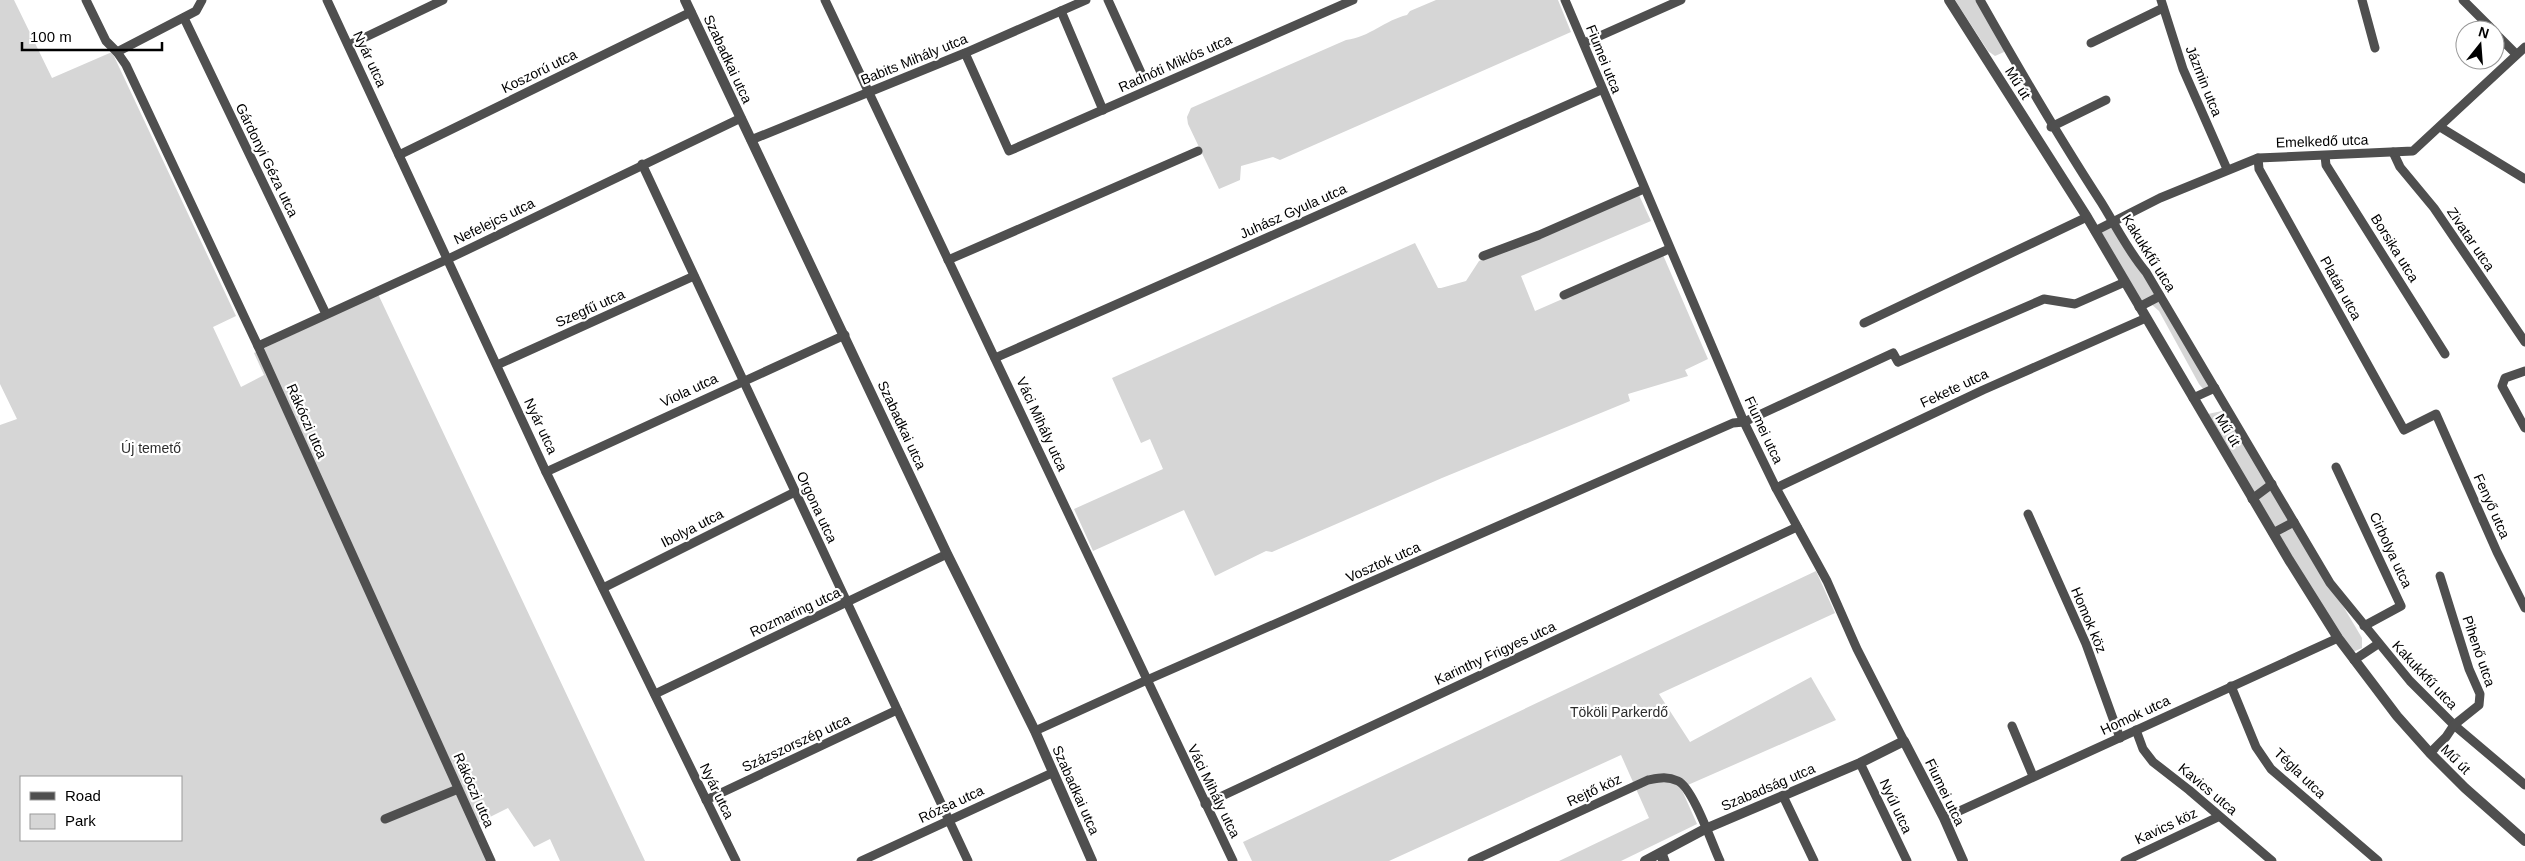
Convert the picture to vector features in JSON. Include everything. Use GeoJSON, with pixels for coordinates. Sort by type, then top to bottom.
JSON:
{"type":"FeatureCollection","features":[{"type":"Feature","properties":{"kind":"street","name":"Rákóczi utca"},"geometry":{"type":"LineString","coordinates":[[86,0],[106,41],[126,65],[258,346],[491,861]]}},
{"type":"Feature","properties":{"kind":"street"},"geometry":{"type":"LineString","coordinates":[[117,52],[196,11],[202,0]]}},
{"type":"Feature","properties":{"kind":"street","name":"Nyár utca"},"geometry":{"type":"LineString","coordinates":[[328,0],[546,472],[736,861]]}},
{"type":"Feature","properties":{"kind":"street"},"geometry":{"type":"LineString","coordinates":[[349,45],[443,0]]}},
{"type":"Feature","properties":{"kind":"street","name":"Szabadkai utca"},"geometry":{"type":"LineString","coordinates":[[686,0],[947,554],[1035,731],[1092,861]]}},
{"type":"Feature","properties":{"kind":"street","name":"Babits Mihály utca"},"geometry":{"type":"LineString","coordinates":[[751,140],[965,53],[1086,0]]}},
{"type":"Feature","properties":{"kind":"street"},"geometry":{"type":"LineString","coordinates":[[1108,0],[1144,77]]}},
{"type":"Feature","properties":{"kind":"street","name":"Radnóti Miklós utca"},"geometry":{"type":"LineString","coordinates":[[965,53],[1009,151],[1353,0]]}},
{"type":"Feature","properties":{"kind":"street","name":"Fiumei utca"},"geometry":{"type":"LineString","coordinates":[[1565,0],[1584,43],[1601,90],[1744,422],[1776,488],[1827,581],[1857,649],[1944,818],[1963,861]]}},
{"type":"Feature","properties":{"kind":"street"},"geometry":{"type":"LineString","coordinates":[[1584,43],[1681,0]]}},
{"type":"Feature","properties":{"kind":"street","name":"Mű út"},"geometry":{"type":"LineString","coordinates":[[1949,0],[2087,217],[2252,499],[2338,638],[2397,716],[2430,752],[2465,788],[2525,841]]}},
{"type":"Feature","properties":{"kind":"street","name":"Kakukkfű utca"},"geometry":{"type":"LineString","coordinates":[[1980,0],[2051,126],[2113,221],[2131,254],[2146,272],[2330,583],[2410,681],[2454,725],[2525,785]]}},
{"type":"Feature","properties":{"kind":"street"},"geometry":{"type":"LineString","coordinates":[[2362,0],[2375,48]]}},
{"type":"Feature","properties":{"kind":"street"},"geometry":{"type":"LineString","coordinates":[[2463,0],[2483,20]]}},
{"type":"Feature","properties":{"kind":"street","name":"Váci Mihály utca"},"geometry":{"type":"LineString","coordinates":[[827,1],[868,93],[1233,861]]}},
{"type":"Feature","properties":{"kind":"street"},"geometry":{"type":"LineString","coordinates":[[2090,43],[2162,4]]}},
{"type":"Feature","properties":{"kind":"street","name":"Jázmin utca"},"geometry":{"type":"LineString","coordinates":[[2162,4],[2183,69],[2227,169]]}},
{"type":"Feature","properties":{"kind":"street"},"geometry":{"type":"LineString","coordinates":[[1060,11],[1103,110]]}},
{"type":"Feature","properties":{"kind":"street","name":"Koszorú utca"},"geometry":{"type":"LineString","coordinates":[[399,155],[691,12]]}},
{"type":"Feature","properties":{"kind":"street","name":"Gárdonyi Géza utca"},"geometry":{"type":"LineString","coordinates":[[184,18],[326,314]]}},
{"type":"Feature","properties":{"kind":"street"},"geometry":{"type":"LineString","coordinates":[[2505,42],[2516,54]]}},
{"type":"Feature","properties":{"kind":"street","name":"Emelkedő utca"},"geometry":{"type":"LineString","coordinates":[[2095,231],[2227,169],[2258,158],[2413,151],[2525,47]]}},
{"type":"Feature","properties":{"kind":"street","name":"Juhász Gyula utca"},"geometry":{"type":"LineString","coordinates":[[995,358],[1601,90]]}},
{"type":"Feature","properties":{"kind":"street"},"geometry":{"type":"LineString","coordinates":[[2051,126],[2106,100]]}},
{"type":"Feature","properties":{"kind":"street","name":"Nefelejcs utca"},"geometry":{"type":"LineString","coordinates":[[258,346],[448,259],[741,118]]}},
{"type":"Feature","properties":{"kind":"street"},"geometry":{"type":"LineString","coordinates":[[2440,127],[2525,179]]}},
{"type":"Feature","properties":{"kind":"street"},"geometry":{"type":"LineString","coordinates":[[948,260],[1198,151]]}},
{"type":"Feature","properties":{"kind":"street","name":"Zivatar utca"},"geometry":{"type":"LineString","coordinates":[[2393,152],[2400,167],[2434,208],[2525,342]]}},
{"type":"Feature","properties":{"kind":"street","name":"Borsika utca"},"geometry":{"type":"LineString","coordinates":[[2325,156],[2326,165],[2445,354]]}},
{"type":"Feature","properties":{"kind":"street","name":"Platán utca"},"geometry":{"type":"LineString","coordinates":[[2258,158],[2260,169],[2404,430],[2436,414]]}},
{"type":"Feature","properties":{"kind":"street","name":"Orgona utca"},"geometry":{"type":"LineString","coordinates":[[642,164],[968,861]]}},
{"type":"Feature","properties":{"kind":"street"},"geometry":{"type":"LineString","coordinates":[[1483,256],[1539,235],[1644,189]]}},
{"type":"Feature","properties":{"kind":"street"},"geometry":{"type":"LineString","coordinates":[[1864,323],[2087,217]]}},
{"type":"Feature","properties":{"kind":"street"},"geometry":{"type":"LineString","coordinates":[[1564,295],[1669,248]]}},
{"type":"Feature","properties":{"kind":"street","name":"Szegfű utca"},"geometry":{"type":"LineString","coordinates":[[497,365],[694,276]]}},
{"type":"Feature","properties":{"kind":"street","name":"Vosztok utca"},"geometry":{"type":"LineString","coordinates":[[1035,731],[1146,680],[1733,423],[1744,422],[1893,353],[1898,362],[2044,298],[2075,304],[2125,282]]}},
{"type":"Feature","properties":{"kind":"street"},"geometry":{"type":"LineString","coordinates":[[2139,307],[2160,296]]}},
{"type":"Feature","properties":{"kind":"street","name":"Fekete utca"},"geometry":{"type":"LineString","coordinates":[[1776,488],[1983,390],[2146,318]]}},
{"type":"Feature","properties":{"kind":"street","name":"Viola utca"},"geometry":{"type":"LineString","coordinates":[[546,472],[845,335]]}},
{"type":"Feature","properties":{"kind":"street"},"geometry":{"type":"LineString","coordinates":[[2525,371],[2505,378],[2502,386],[2525,428]]}},
{"type":"Feature","properties":{"kind":"street"},"geometry":{"type":"LineString","coordinates":[[2193,398],[2215,388]]}},
{"type":"Feature","properties":{"kind":"street","name":"Fenyő utca"},"geometry":{"type":"LineString","coordinates":[[2436,414],[2497,552],[2525,608]]}},
{"type":"Feature","properties":{"kind":"street","name":"Cirbolya utca"},"geometry":{"type":"LineString","coordinates":[[2336,467],[2401,606],[2364,626]]}},
{"type":"Feature","properties":{"kind":"street"},"geometry":{"type":"LineString","coordinates":[[2252,499],[2272,484]]}},
{"type":"Feature","properties":{"kind":"street","name":"Ibolya utca"},"geometry":{"type":"LineString","coordinates":[[603,588],[795,492]]}},
{"type":"Feature","properties":{"kind":"street","name":"Homok köz"},"geometry":{"type":"LineString","coordinates":[[2028,514],[2086,644],[2120,738]]}},
{"type":"Feature","properties":{"kind":"street"},"geometry":{"type":"LineString","coordinates":[[2273,533],[2294,522]]}},
{"type":"Feature","properties":{"kind":"street","name":"Karinthy Frigyes utca"},"geometry":{"type":"LineString","coordinates":[[1205,804],[1797,527]]}},
{"type":"Feature","properties":{"kind":"street","name":"Rozmaring utca"},"geometry":{"type":"LineString","coordinates":[[655,694],[947,554]]}},
{"type":"Feature","properties":{"kind":"street","name":"Pihenő utca"},"geometry":{"type":"LineString","coordinates":[[2440,576],[2469,669],[2480,694],[2479,705],[2454,725]]}},
{"type":"Feature","properties":{"kind":"street","name":"Homok utca"},"geometry":{"type":"LineString","coordinates":[[1944,818],[2338,638]]}},
{"type":"Feature","properties":{"kind":"street","name":"Kakukkfű utca"},"geometry":{"type":"LineString","coordinates":[[2354,660],[2378,644]]}},
{"type":"Feature","properties":{"kind":"street","name":"Tégla utca"},"geometry":{"type":"LineString","coordinates":[[2230,686],[2256,747],[2271,769],[2378,861]]}},
{"type":"Feature","properties":{"kind":"street","name":"Százszorszép utca"},"geometry":{"type":"LineString","coordinates":[[706,800],[897,710]]}},
{"type":"Feature","properties":{"kind":"street","name":"Kakukkfű utca"},"geometry":{"type":"LineString","coordinates":[[2430,752],[2446,737],[2454,725]]}},
{"type":"Feature","properties":{"kind":"street"},"geometry":{"type":"LineString","coordinates":[[2012,726],[2033,776]]}},
{"type":"Feature","properties":{"kind":"street","name":"Kavics utca"},"geometry":{"type":"LineString","coordinates":[[2136,730],[2143,749],[2154,762],[2190,790],[2218,817],[2272,861]]}},
{"type":"Feature","properties":{"kind":"street","name":"Kakukkfű utca"},"geometry":{"type":"LineString","coordinates":[[2446,737],[2462,732]]}},
{"type":"Feature","properties":{"kind":"street","name":"Szabadság utca"},"geometry":{"type":"LineString","coordinates":[[1645,861],[1663,859],[1705,829],[1860,763],[1904,741]]}},
{"type":"Feature","properties":{"kind":"street","name":"Nyúl utca"},"geometry":{"type":"LineString","coordinates":[[1860,763],[1906,861]]}},
{"type":"Feature","properties":{"kind":"street","name":"Rózsa utca"},"geometry":{"type":"LineString","coordinates":[[861,861],[1052,773]]}},
{"type":"Feature","properties":{"kind":"street","name":"Rejtő köz"},"geometry":{"type":"LineString","coordinates":[[1472,861],[1648,780],[1665,776],[1680,782],[1689,791],[1705,829]]}},
{"type":"Feature","properties":{"kind":"street"},"geometry":{"type":"LineString","coordinates":[[385,819],[458,789]]}},
{"type":"Feature","properties":{"kind":"street"},"geometry":{"type":"LineString","coordinates":[[1783,796],[1814,861]]}},
{"type":"Feature","properties":{"kind":"street","name":"Kavics köz"},"geometry":{"type":"LineString","coordinates":[[2125,861],[2218,817]]}},
{"type":"Feature","properties":{"kind":"street"},"geometry":{"type":"LineString","coordinates":[[1705,829],[1720,861]]}},
{"type":"Feature","properties":{"kind":"green space","name":"Új temető"},"geometry":{"type":"Polygon","coordinates":[[[0,0],[14,0],[52,78],[112,52],[236,316],[213,327],[241,387],[264,375],[254,353],[378,294],[645,861],[560,861],[550,839],[534,847],[508,808],[478,823],[496,861],[0,861],[0,425],[17,419],[0,384],[0,0]]]}},
{"type":"Feature","properties":{"kind":"green space"},"geometry":{"type":"Polygon","coordinates":[[[1436,0],[1558,0],[1571,32],[1280,160],[1273,157],[1241,166],[1240,180],[1219,189],[1188,124],[1187,117],[1191,108],[1346,40],[1363,36],[1399,17],[1407,15],[1410,11],[1436,0]]]}},
{"type":"Feature","properties":{"kind":"green space"},"geometry":{"type":"Polygon","coordinates":[[[1955,0],[1977,0],[2004,47],[2004,52],[1995,56],[1988,51],[1955,0]]]}},
{"type":"Feature","properties":{"kind":"green space"},"geometry":{"type":"Polygon","coordinates":[[[1638,193],[1651,221],[1521,276],[1535,311],[1663,255],[1708,359],[1685,370],[1688,376],[1628,394],[1630,401],[1442,478],[1272,552],[1266,551],[1215,576],[1184,510],[1093,551],[1074,509],[1163,469],[1150,439],[1141,443],[1112,378],[1415,243],[1438,288],[1441,288],[1466,281],[1479,261],[1552,232],[1638,193]]]}},
{"type":"Feature","properties":{"kind":"green space"},"geometry":{"type":"Polygon","coordinates":[[[2113,221],[2213,385],[2204,390],[2199,384],[2159,311],[2150,303],[2138,304],[2095,231],[2113,221]]]}},
{"type":"Feature","properties":{"kind":"green space"},"geometry":{"type":"Polygon","coordinates":[[[2227,410],[2362,638],[2362,648],[2353,652],[2338,638],[2203,415],[2227,410]]]}},
{"type":"Feature","properties":{"kind":"green space","name":"Tököli Parkerdő"},"geometry":{"type":"Polygon","coordinates":[[[1816,571],[1835,613],[1659,694],[1690,742],[1811,677],[1836,720],[1681,788],[1697,824],[1621,861],[1559,861],[1649,818],[1621,755],[1389,861],[1252,861],[1243,842],[1816,571]]]}}]}
